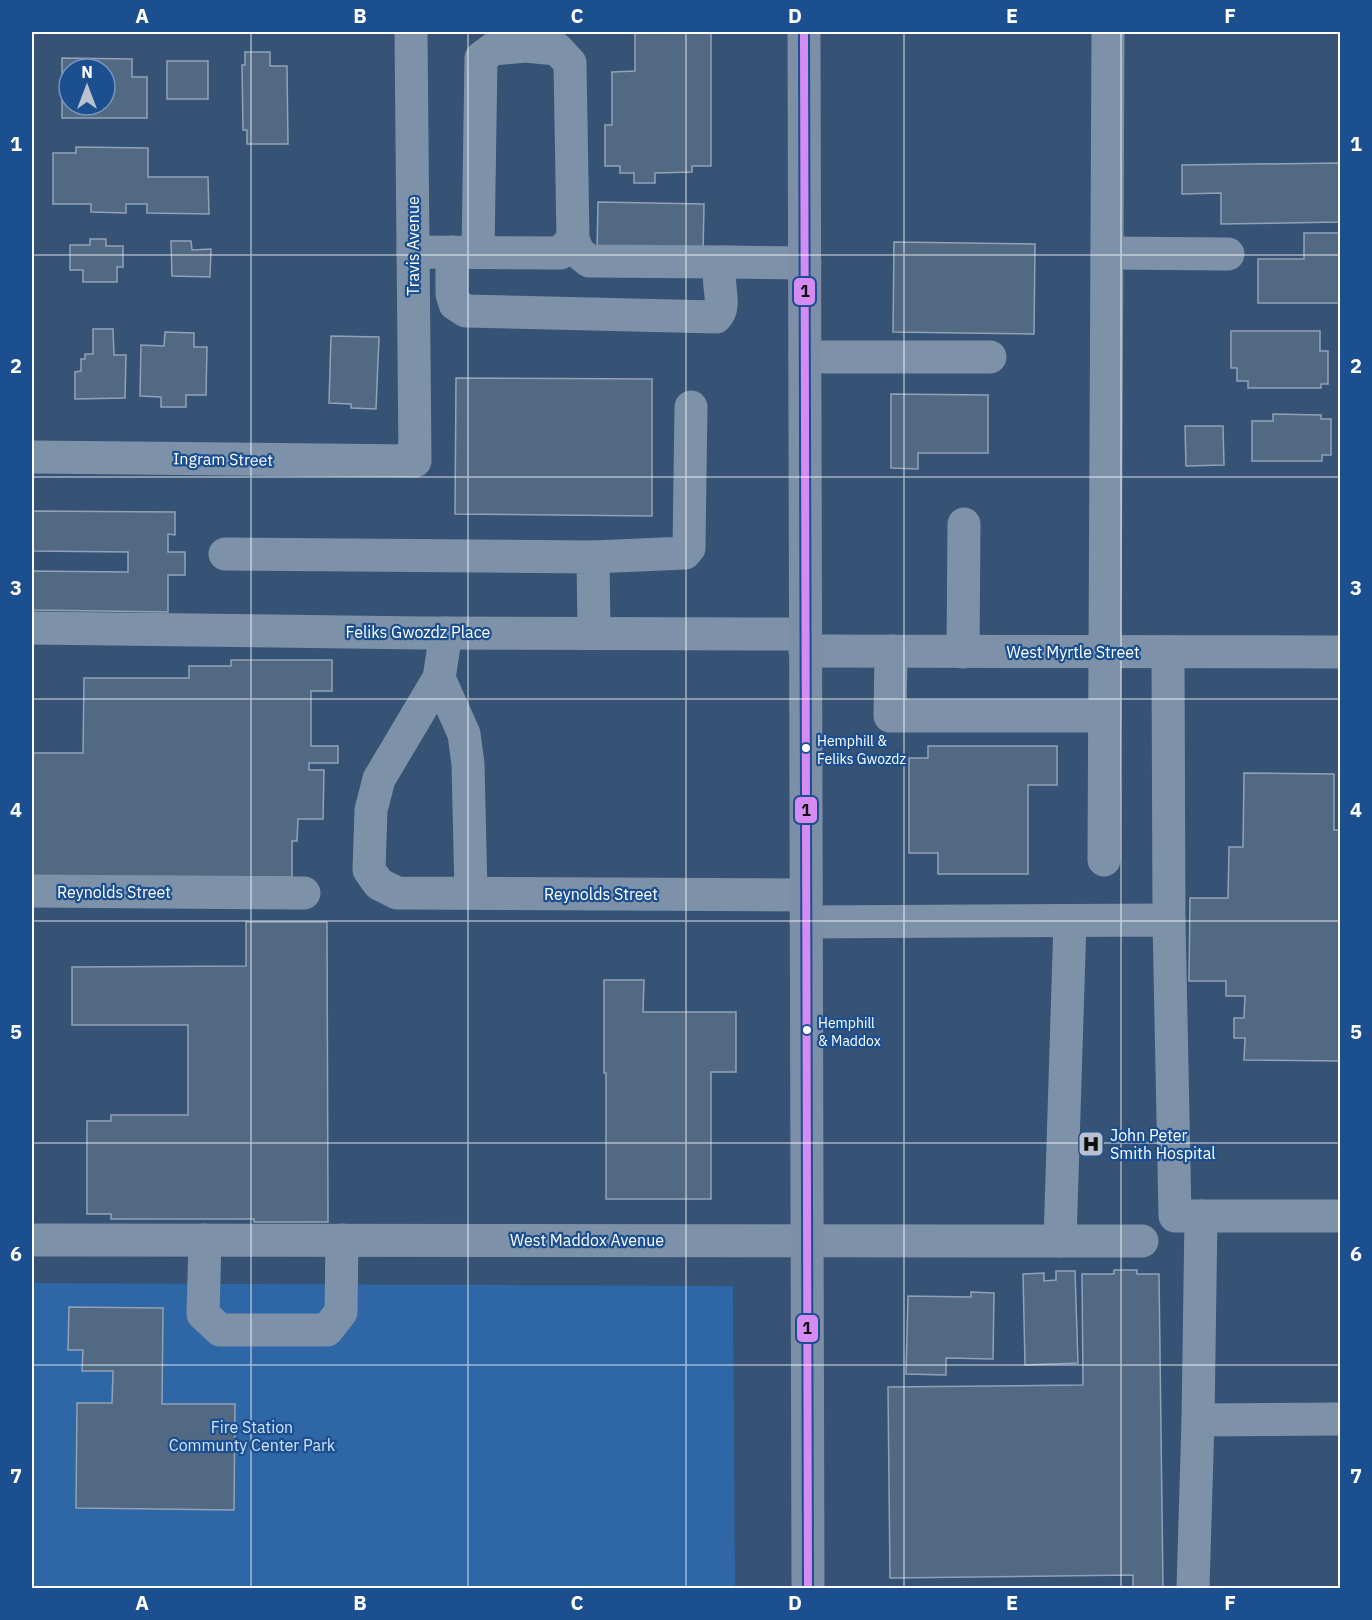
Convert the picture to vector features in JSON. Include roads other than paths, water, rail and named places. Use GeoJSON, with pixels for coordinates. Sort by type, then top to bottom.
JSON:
{"type":"FeatureCollection","features":[{"type":"Feature","properties":{"kind":"main road"},"geometry":{"type":"LineString","coordinates":[[804,32],[808,1588]]}},
{"type":"Feature","properties":{"kind":"street","name":"Travis Avenue"},"geometry":{"type":"LineString","coordinates":[[411,32],[415,461]]}},
{"type":"Feature","properties":{"kind":"street"},"geometry":{"type":"LineString","coordinates":[[1104,860],[1108,32]]}},
{"type":"Feature","properties":{"kind":"street"},"geometry":{"type":"LineString","coordinates":[[726,262],[720,270],[720,310],[717,317],[466,311],[455,304],[452,294],[465,252],[481,58],[494,49],[525,46],[557,49],[570,63],[573,239],[578,252],[589,261],[726,262],[804,263]]}},
{"type":"Feature","properties":{"kind":"street"},"geometry":{"type":"LineString","coordinates":[[413,252],[560,253],[573,239]]}},
{"type":"Feature","properties":{"kind":"street"},"geometry":{"type":"LineString","coordinates":[[1107,253],[1228,254]]}},
{"type":"Feature","properties":{"kind":"street"},"geometry":{"type":"LineString","coordinates":[[804,357],[990,357]]}},
{"type":"Feature","properties":{"kind":"street"},"geometry":{"type":"LineString","coordinates":[[225,554],[593,557],[685,553],[689,540],[691,407]]}},
{"type":"Feature","properties":{"kind":"street","name":"Ingram Street"},"geometry":{"type":"LineString","coordinates":[[32,457],[415,461]]}},
{"type":"Feature","properties":{"kind":"street"},"geometry":{"type":"LineString","coordinates":[[963,651],[964,525]]}},
{"type":"Feature","properties":{"kind":"street"},"geometry":{"type":"LineString","coordinates":[[593,557],[594,632]]}},
{"type":"Feature","properties":{"kind":"street","name":"Feliks Gwozdz Place"},"geometry":{"type":"LineString","coordinates":[[32,628],[446,633],[594,632],[806,643]]}},
{"type":"Feature","properties":{"kind":"street"},"geometry":{"type":"LineString","coordinates":[[446,633],[439,678],[464,734],[468,764],[471,893]]}},
{"type":"Feature","properties":{"kind":"street","name":"West Myrtle Street"},"geometry":{"type":"LineString","coordinates":[[806,643],[891,651],[1341,652]]}},
{"type":"Feature","properties":{"kind":"street"},"geometry":{"type":"LineString","coordinates":[[891,651],[890,716],[1104,716]]}},
{"type":"Feature","properties":{"kind":"street"},"geometry":{"type":"LineString","coordinates":[[1168,652],[1168,920],[1175,1216],[1341,1216]]}},
{"type":"Feature","properties":{"kind":"street","name":"Reynolds Street"},"geometry":{"type":"LineString","coordinates":[[439,678],[379,778],[371,810],[369,870],[379,884],[397,893],[471,893],[1070,921],[1168,920]]}},
{"type":"Feature","properties":{"kind":"street","name":"Reynolds Street"},"geometry":{"type":"LineString","coordinates":[[32,891],[304,893]]}},
{"type":"Feature","properties":{"kind":"street"},"geometry":{"type":"LineString","coordinates":[[1060,1241],[1070,921]]}},
{"type":"Feature","properties":{"kind":"street"},"geometry":{"type":"LineString","coordinates":[[1193,1588],[1201,1216]]}},
{"type":"Feature","properties":{"kind":"street","name":"West Maddox Avenue"},"geometry":{"type":"LineString","coordinates":[[32,1240],[1142,1241]]}},
{"type":"Feature","properties":{"kind":"street"},"geometry":{"type":"LineString","coordinates":[[205,1240],[203,1314],[220,1330],[327,1330],[341,1312],[342,1240]]}},
{"type":"Feature","properties":{"kind":"street"},"geometry":{"type":"LineString","coordinates":[[1198,1420],[1341,1419]]}},
{"type":"Feature","properties":{"kind":"place","name":"Hemphill & Feliks Gwozdz"},"geometry":{"type":"Point","coordinates":[806,748]}},
{"type":"Feature","properties":{"kind":"place","name":"Hemphill & Maddox"},"geometry":{"type":"Point","coordinates":[807,1030]}},
{"type":"Feature","properties":{"kind":"place","name":"John Peter Smith Hospital"},"geometry":{"type":"Point","coordinates":[1091,1144]}},
{"type":"Feature","properties":{"kind":"park label","name":"Fire Station Communty Center Park"},"geometry":{"type":"Point","coordinates":[252,1436]}}]}
